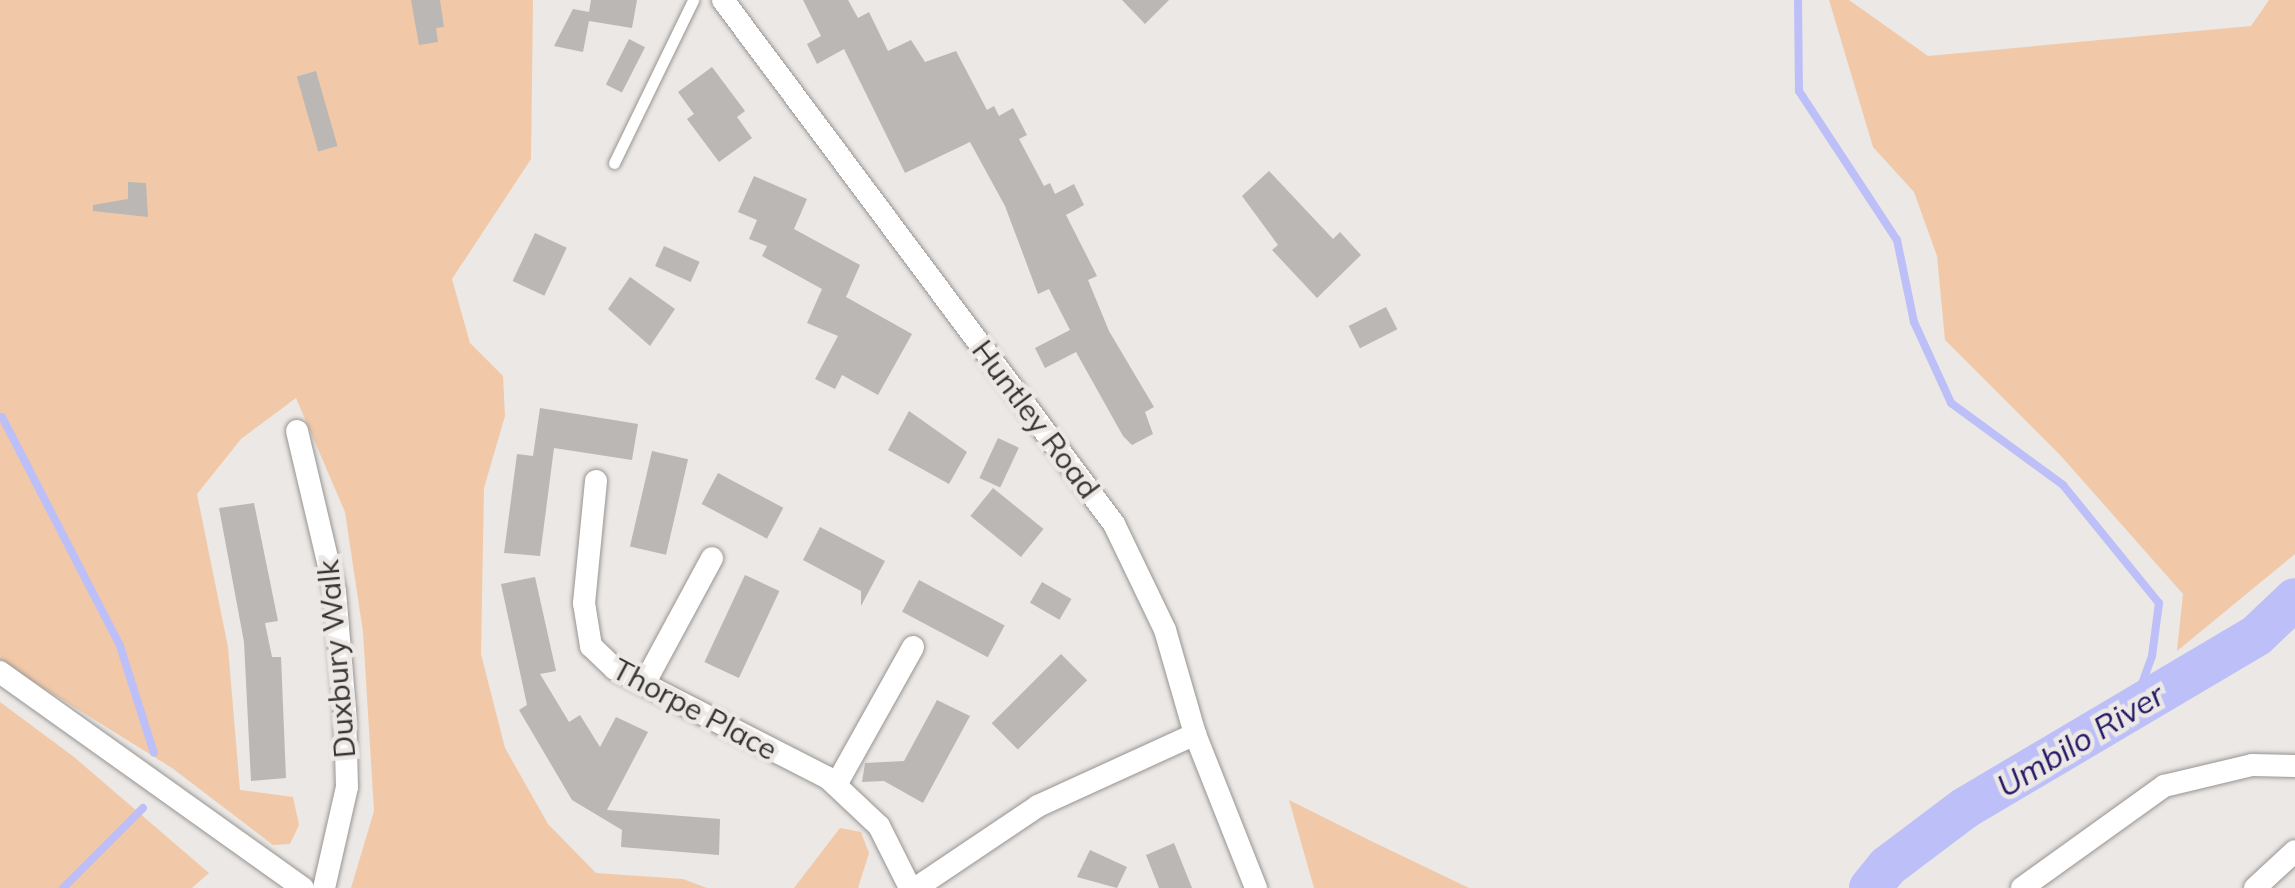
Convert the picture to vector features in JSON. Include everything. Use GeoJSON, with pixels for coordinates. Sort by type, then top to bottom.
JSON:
{"type":"FeatureCollection","features":[{"type":"Feature","properties":{"kind":"street","name":"Huntley Road"},"geometry":{"type":"LineString","coordinates":[[724,0],[1114,524],[1164,630],[1195,734],[1256,888]]}},
{"type":"Feature","properties":{"kind":"street","name":"Duxbury Walk"},"geometry":{"type":"LineString","coordinates":[[297,430],[335,592],[345,711],[347,787],[324,888]]}},
{"type":"Feature","properties":{"kind":"street","name":"Thorpe Place"},"geometry":{"type":"LineString","coordinates":[[596,482],[586,628],[602,660],[836,784],[879,826],[913,888]]}},
{"type":"Feature","properties":{"kind":"street"},"geometry":{"type":"LineString","coordinates":[[644,684],[712,558]]}},
{"type":"Feature","properties":{"kind":"street"},"geometry":{"type":"LineString","coordinates":[[836,784],[913,647]]}},
{"type":"Feature","properties":{"kind":"street"},"geometry":{"type":"LineString","coordinates":[[0,672],[302,888]]}},
{"type":"Feature","properties":{"kind":"street"},"geometry":{"type":"LineString","coordinates":[[913,888],[1038,806],[1195,734]]}},
{"type":"Feature","properties":{"kind":"street"},"geometry":{"type":"LineString","coordinates":[[2022,888],[2164,786],[2252,766],[2295,766]]}},
{"type":"Feature","properties":{"kind":"street"},"geometry":{"type":"LineString","coordinates":[[2254,888],[2295,851]]}},
{"type":"Feature","properties":{"kind":"lane"},"geometry":{"type":"LineString","coordinates":[[614,163],[694,0]]}},
{"type":"Feature","properties":{"kind":"shaded area"},"geometry":{"type":"Polygon","coordinates":[[[0,0],[533,0],[531,159],[452,279],[470,343],[503,376],[505,416],[484,488],[481,654],[505,748],[548,824],[596,873],[683,879],[707,888],[351,888],[374,811],[363,632],[345,512],[296,398],[241,439],[197,494],[228,647],[240,790],[293,797],[299,825],[290,844],[273,845],[172,768],[0,661],[0,0]]]}},
{"type":"Feature","properties":{"kind":"shaded area"},"geometry":{"type":"Polygon","coordinates":[[[1829,0],[1849,0],[1928,56],[2251,26],[2269,0],[2295,0],[2295,554],[2177,651],[2183,594],[2061,456],[1945,340],[1937,256],[1914,192],[1873,147],[1829,0]]]}},
{"type":"Feature","properties":{"kind":"shaded area"},"geometry":{"type":"Polygon","coordinates":[[[0,702],[74,757],[209,873],[192,888],[0,888],[0,702]]]}},
{"type":"Feature","properties":{"kind":"shaded area"},"geometry":{"type":"Polygon","coordinates":[[[1289,800],[1369,840],[1469,888],[1314,888],[1289,800]]]}},
{"type":"Feature","properties":{"kind":"shaded area"},"geometry":{"type":"Polygon","coordinates":[[[840,828],[861,832],[869,853],[858,888],[794,888],[840,828]]]}},
{"type":"Feature","properties":{"kind":"building"},"geometry":{"type":"Polygon","coordinates":[[[411,0],[440,0],[444,27],[436,28],[438,42],[419,45],[411,0]]]}},
{"type":"Feature","properties":{"kind":"building"},"geometry":{"type":"Polygon","coordinates":[[[591,0],[637,0],[632,28],[589,21],[583,52],[554,46],[573,9],[589,12],[591,0]]]}},
{"type":"Feature","properties":{"kind":"building"},"geometry":{"type":"Polygon","coordinates":[[[803,0],[848,0],[858,18],[869,12],[888,51],[911,40],[925,62],[956,51],[987,110],[994,106],[999,116],[1013,108],[1027,135],[1019,139],[1044,186],[1050,183],[1055,194],[1074,184],[1084,205],[1066,215],[1097,276],[1088,280],[1109,331],[1154,407],[1145,412],[1153,434],[1132,445],[1123,436],[1076,352],[1045,368],[1035,348],[1070,330],[1049,289],[1038,294],[1005,206],[970,142],[905,173],[844,49],[817,64],[807,44],[821,36],[803,0]]]}},
{"type":"Feature","properties":{"kind":"building"},"geometry":{"type":"Polygon","coordinates":[[[1122,0],[1169,0],[1145,24],[1122,0]]]}},
{"type":"Feature","properties":{"kind":"building"},"geometry":{"type":"Polygon","coordinates":[[[629,39],[645,47],[622,93],[606,84],[629,39]]]}},
{"type":"Feature","properties":{"kind":"building"},"geometry":{"type":"Polygon","coordinates":[[[712,67],[745,111],[737,117],[752,138],[719,162],[687,119],[694,114],[678,92],[712,67]]]}},
{"type":"Feature","properties":{"kind":"building"},"geometry":{"type":"Polygon","coordinates":[[[316,71],[337,146],[318,151],[297,77],[316,71]]]}},
{"type":"Feature","properties":{"kind":"building"},"geometry":{"type":"Polygon","coordinates":[[[1269,171],[1333,239],[1340,232],[1361,255],[1317,298],[1272,250],[1278,245],[1242,196],[1269,171]]]}},
{"type":"Feature","properties":{"kind":"building"},"geometry":{"type":"Polygon","coordinates":[[[754,176],[807,199],[794,229],[860,265],[846,297],[912,334],[878,395],[842,375],[835,389],[815,379],[838,336],[807,323],[822,289],[762,256],[767,246],[749,239],[757,220],[738,212],[754,176]]]}},
{"type":"Feature","properties":{"kind":"building"},"geometry":{"type":"Polygon","coordinates":[[[128,182],[146,183],[148,217],[93,211],[93,205],[128,199],[128,182]]]}},
{"type":"Feature","properties":{"kind":"building"},"geometry":{"type":"Polygon","coordinates":[[[535,233],[567,248],[544,296],[513,281],[535,233]]]}},
{"type":"Feature","properties":{"kind":"building"},"geometry":{"type":"Polygon","coordinates":[[[664,246],[700,262],[691,282],[655,266],[664,246]]]}},
{"type":"Feature","properties":{"kind":"building"},"geometry":{"type":"Polygon","coordinates":[[[630,277],[675,309],[650,346],[608,309],[630,277]]]}},
{"type":"Feature","properties":{"kind":"building"},"geometry":{"type":"Polygon","coordinates":[[[1386,307],[1397,329],[1360,348],[1349,326],[1386,307]]]}},
{"type":"Feature","properties":{"kind":"building"},"geometry":{"type":"Polygon","coordinates":[[[540,408],[638,424],[632,460],[554,448],[540,556],[504,553],[517,454],[533,456],[540,408]]]}},
{"type":"Feature","properties":{"kind":"building"},"geometry":{"type":"Polygon","coordinates":[[[909,411],[967,452],[949,484],[888,450],[909,411]]]}},
{"type":"Feature","properties":{"kind":"building"},"geometry":{"type":"Polygon","coordinates":[[[998,438],[1019,448],[1000,488],[979,478],[998,438]]]}},
{"type":"Feature","properties":{"kind":"building"},"geometry":{"type":"Polygon","coordinates":[[[652,451],[688,459],[666,555],[630,546],[652,451]]]}},
{"type":"Feature","properties":{"kind":"building"},"geometry":{"type":"Polygon","coordinates":[[[718,473],[783,508],[767,539],[702,504],[718,473]]]}},
{"type":"Feature","properties":{"kind":"building"},"geometry":{"type":"Polygon","coordinates":[[[993,488],[1044,529],[1021,557],[970,516],[993,488]]]}},
{"type":"Feature","properties":{"kind":"building"},"geometry":{"type":"Polygon","coordinates":[[[254,503],[278,621],[265,623],[272,657],[281,657],[286,778],[251,781],[244,642],[219,508],[254,503]]]}},
{"type":"Feature","properties":{"kind":"building"},"geometry":{"type":"Polygon","coordinates":[[[820,527],[885,561],[861,606],[861,591],[803,560],[820,527]]]}},
{"type":"Feature","properties":{"kind":"building"},"geometry":{"type":"Polygon","coordinates":[[[745,575],[779,591],[739,678],[704,662],[745,575]]]}},
{"type":"Feature","properties":{"kind":"building"},"geometry":{"type":"Polygon","coordinates":[[[535,577],[556,671],[540,674],[569,722],[580,715],[600,747],[616,717],[648,732],[607,810],[720,819],[719,855],[621,847],[622,830],[572,800],[519,710],[527,705],[501,584],[535,577]]]}},
{"type":"Feature","properties":{"kind":"building"},"geometry":{"type":"Polygon","coordinates":[[[919,580],[1005,626],[988,657],[902,612],[919,580]]]}},
{"type":"Feature","properties":{"kind":"building"},"geometry":{"type":"Polygon","coordinates":[[[1042,582],[1071,599],[1059,620],[1030,603],[1042,582]]]}},
{"type":"Feature","properties":{"kind":"building"},"geometry":{"type":"Polygon","coordinates":[[[1061,654],[1087,680],[1018,749],[992,723],[1061,654]]]}},
{"type":"Feature","properties":{"kind":"building"},"geometry":{"type":"Polygon","coordinates":[[[937,700],[970,716],[923,803],[884,781],[862,782],[865,763],[904,761],[937,700]]]}},
{"type":"Feature","properties":{"kind":"building"},"geometry":{"type":"Polygon","coordinates":[[[1174,843],[1192,888],[1159,888],[1146,855],[1174,843]]]}},
{"type":"Feature","properties":{"kind":"building"},"geometry":{"type":"Polygon","coordinates":[[[1090,850],[1127,867],[1117,888],[1077,877],[1090,850]]]}},
{"type":"Feature","properties":{"kind":"waterway"},"geometry":{"type":"LineString","coordinates":[[1798,0],[1799,91],[1897,240],[1914,322],[1951,403],[2063,485],[2159,603],[2152,656],[2134,706]]}},
{"type":"Feature","properties":{"kind":"waterway"},"geometry":{"type":"LineString","coordinates":[[2,417],[120,646],[154,753]]}},
{"type":"Feature","properties":{"kind":"waterway","name":"Umbilo River"},"geometry":{"type":"LineString","coordinates":[[1870,888],[1888,866],[1965,808],[2257,635],[2295,599]]}},
{"type":"Feature","properties":{"kind":"waterway"},"geometry":{"type":"LineString","coordinates":[[63,888],[143,808]]}}]}
